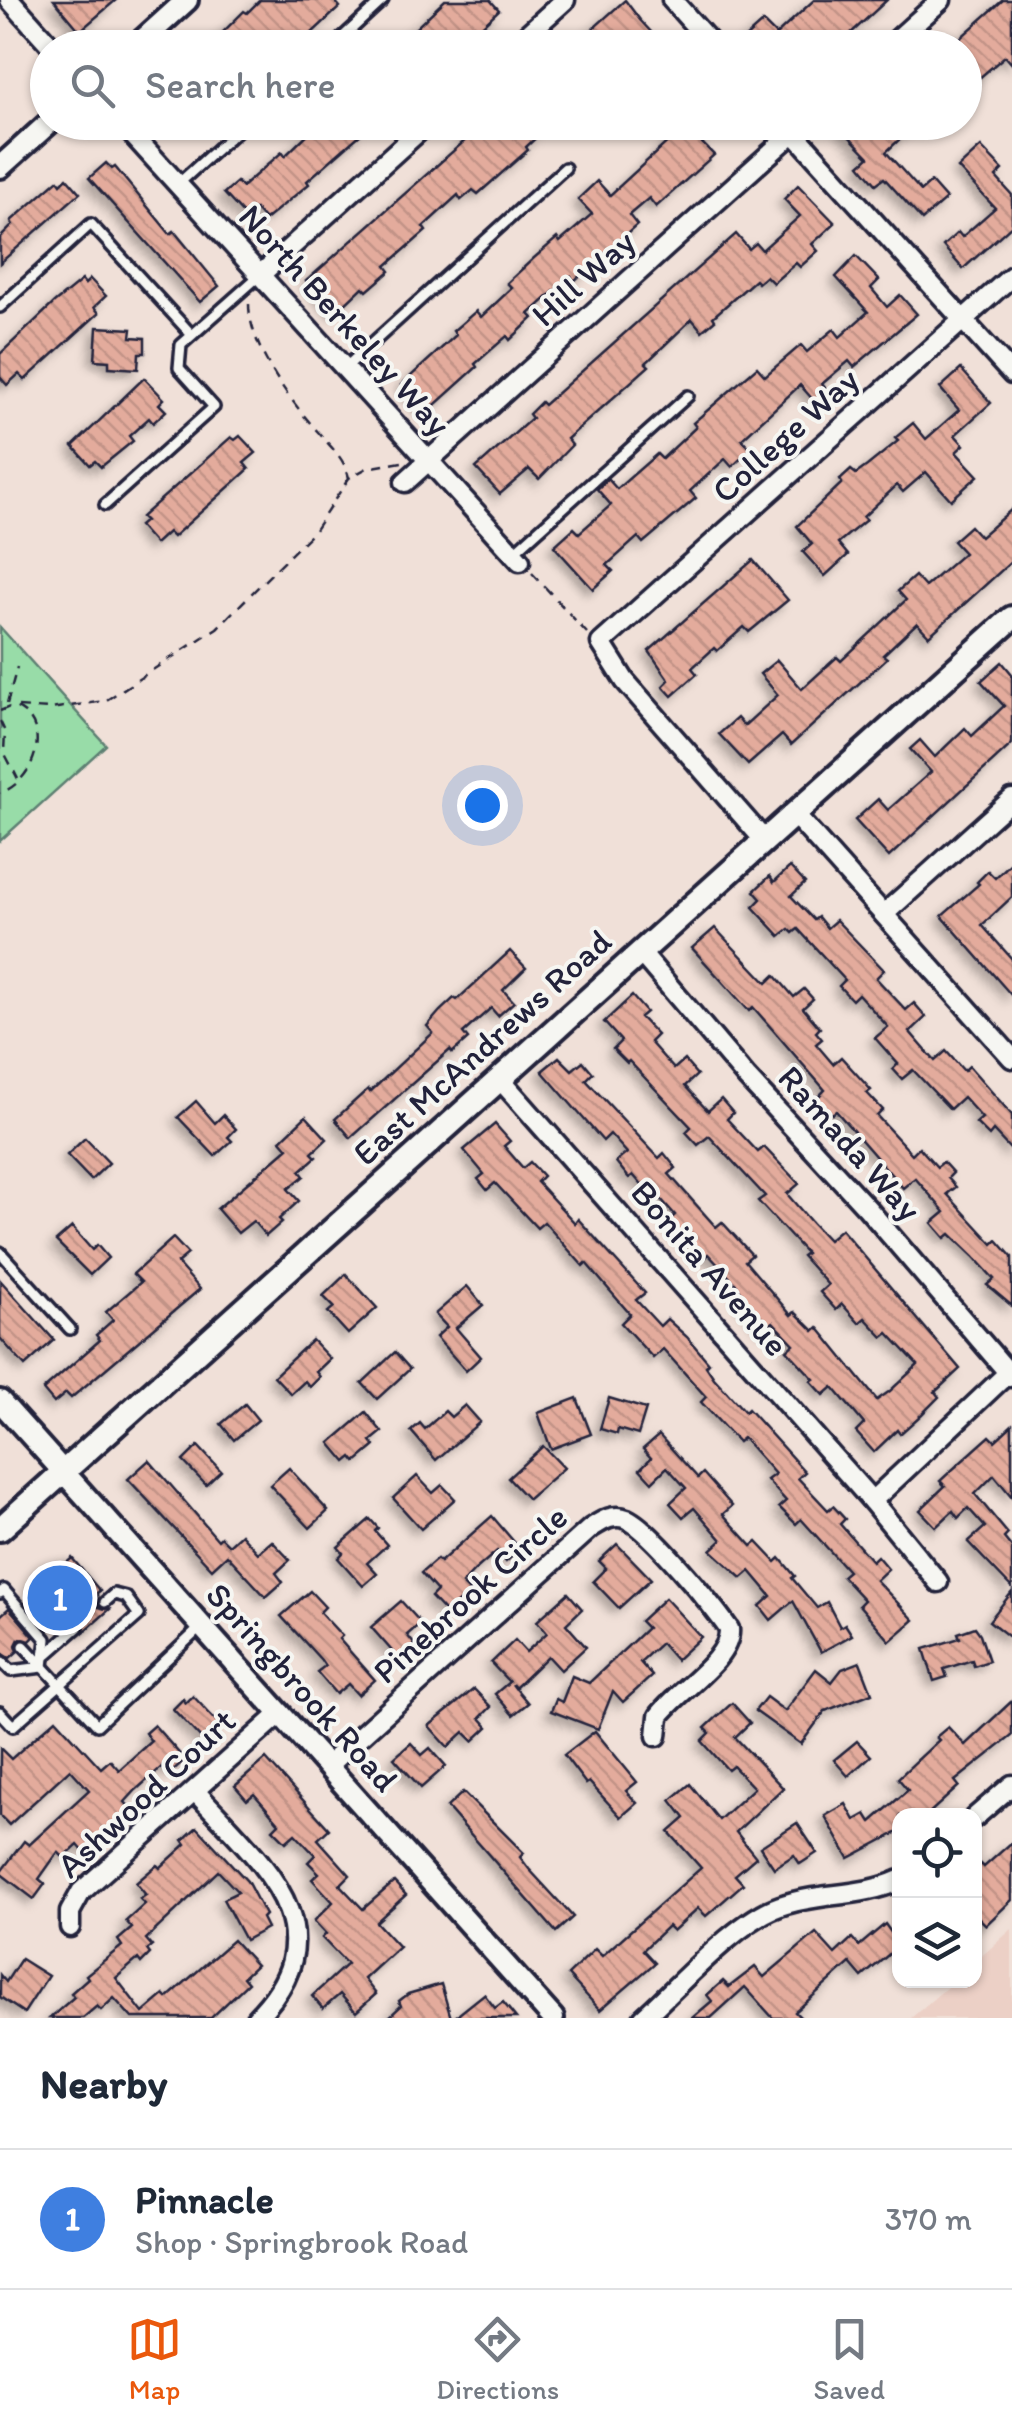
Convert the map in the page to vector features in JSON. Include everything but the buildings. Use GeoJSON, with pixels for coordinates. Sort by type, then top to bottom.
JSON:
{"type":"FeatureCollection","features":[{"type":"Feature","properties":{"kind":"main road","name":"East McAndrews Road"},"geometry":{"type":"LineString","coordinates":[[0,1529],[1012,618]]}},
{"type":"Feature","properties":{"kind":"street"},"geometry":{"type":"LineString","coordinates":[[10,0],[37,30]]}},
{"type":"Feature","properties":{"kind":"street"},"geometry":{"type":"LineString","coordinates":[[154,30],[187,0]]}},
{"type":"Feature","properties":{"kind":"street"},"geometry":{"type":"LineString","coordinates":[[532,30],[565,0]]}},
{"type":"Feature","properties":{"kind":"street"},"geometry":{"type":"LineString","coordinates":[[672,0],[699,30]]}},
{"type":"Feature","properties":{"kind":"street"},"geometry":{"type":"LineString","coordinates":[[908,30],[942,0]]}},
{"type":"Feature","properties":{"kind":"street"},"geometry":{"type":"LineString","coordinates":[[0,168],[30,140]]}},
{"type":"Feature","properties":{"kind":"street","name":"North Berkeley Way"},"geometry":{"type":"LineString","coordinates":[[138,140],[516,557]]}},
{"type":"Feature","properties":{"kind":"street"},"geometry":{"type":"LineString","coordinates":[[260,274],[409,140]]}},
{"type":"Feature","properties":{"kind":"street","name":"Hill Way"},"geometry":{"type":"LineString","coordinates":[[405,482],[779,140]]}},
{"type":"Feature","properties":{"kind":"street"},"geometry":{"type":"LineString","coordinates":[[806,140],[1012,374]]}},
{"type":"Feature","properties":{"kind":"street","name":"College Way"},"geometry":{"type":"LineString","coordinates":[[600,643],[1012,276]]}},
{"type":"Feature","properties":{"kind":"street"},"geometry":{"type":"LineString","coordinates":[[600,643],[624,682],[764,840]]}},
{"type":"Feature","properties":{"kind":"street"},"geometry":{"type":"LineString","coordinates":[[884,914],[1012,799]]}},
{"type":"Feature","properties":{"kind":"street"},"geometry":{"type":"LineString","coordinates":[[794,814],[1012,1058]]}},
{"type":"Feature","properties":{"kind":"street","name":"Ramada Way"},"geometry":{"type":"LineString","coordinates":[[640,952],[1010,1375]]}},
{"type":"Feature","properties":{"kind":"street","name":"Bonita Avenue"},"geometry":{"type":"LineString","coordinates":[[499,1078],[872,1501],[938,1582]]}},
{"type":"Feature","properties":{"kind":"street"},"geometry":{"type":"LineString","coordinates":[[872,1501],[1010,1375]]}},
{"type":"Feature","properties":{"kind":"street","name":"Springbrook Road"},"geometry":{"type":"LineString","coordinates":[[0,1401],[554,2018]]}},
{"type":"Feature","properties":{"kind":"street","name":"Pinebrook Circle"},"geometry":{"type":"LineString","coordinates":[[328,1765],[591,1528],[615,1517],[628,1520],[645,1533],[728,1629],[730,1640],[722,1654],[659,1716],[657,1736]]}},
{"type":"Feature","properties":{"kind":"street","name":"Ashwood Court"},"geometry":{"type":"LineString","coordinates":[[70,1927],[70,1912],[81,1892],[281,1713]]}},
{"type":"Feature","properties":{"kind":"street"},"geometry":{"type":"LineString","coordinates":[[982,1811],[1012,1785]]}},
{"type":"Feature","properties":{"kind":"street"},"geometry":{"type":"LineString","coordinates":[[195,1791],[269,1872],[292,1914],[292,1963],[274,1998],[256,2018]]}},
{"type":"Feature","properties":{"kind":"street"},"geometry":{"type":"LineString","coordinates":[[644,2018],[761,1916],[780,1906],[857,1894],[892,1883]]}},
{"type":"Feature","properties":{"kind":"lane"},"geometry":{"type":"LineString","coordinates":[[350,30],[384,0]]}},
{"type":"Feature","properties":{"kind":"lane"},"geometry":{"type":"LineString","coordinates":[[178,184],[227,140]]}},
{"type":"Feature","properties":{"kind":"lane"},"geometry":{"type":"LineString","coordinates":[[345,368],[565,168]]}},
{"type":"Feature","properties":{"kind":"lane"},"geometry":{"type":"LineString","coordinates":[[0,307],[91,224],[191,334]]}},
{"type":"Feature","properties":{"kind":"lane"},"geometry":{"type":"LineString","coordinates":[[106,505],[214,407],[178,368],[181,345],[260,274]]}},
{"type":"Feature","properties":{"kind":"lane"},"geometry":{"type":"LineString","coordinates":[[516,557],[688,396]]}},
{"type":"Feature","properties":{"kind":"lane"},"geometry":{"type":"LineString","coordinates":[[0,1252],[70,1329]]}},
{"type":"Feature","properties":{"kind":"lane"},"geometry":{"type":"LineString","coordinates":[[0,1593],[4,1590],[46,1639],[44,1662]]}},
{"type":"Feature","properties":{"kind":"lane"},"geometry":{"type":"LineString","coordinates":[[0,1712],[13,1726],[138,1615],[126,1597],[114,1594],[105,1602]]}},
{"type":"Feature","properties":{"kind":"lane"},"geometry":{"type":"LineString","coordinates":[[24,1646],[44,1662],[59,1685],[97,1726],[203,1625]]}},
{"type":"Feature","properties":{"kind":"lane"},"geometry":{"type":"LineString","coordinates":[[0,1660],[11,1672],[44,1662],[78,1626]]}},
{"type":"Feature","properties":{"kind":"path"},"geometry":{"type":"LineString","coordinates":[[260,274],[249,299],[249,314],[264,360],[309,422],[342,458],[348,478]]}},
{"type":"Feature","properties":{"kind":"path"},"geometry":{"type":"LineString","coordinates":[[6,706],[50,710],[106,701],[200,640],[240,607],[315,530],[348,478],[367,468],[429,461]]}},
{"type":"Feature","properties":{"kind":"path"},"geometry":{"type":"LineString","coordinates":[[516,557],[582,630],[600,643]]}},
{"type":"Feature","properties":{"kind":"path"},"geometry":{"type":"LineString","coordinates":[[0,711],[13,691],[17,667]]}},
{"type":"Feature","properties":{"kind":"path"},"geometry":{"type":"LineString","coordinates":[[0,793],[19,782],[35,760],[36,737],[31,721],[18,707]]}},
{"type":"Feature","properties":{"kind":"path"},"geometry":{"type":"LineString","coordinates":[[0,721],[5,732],[4,752],[19,782]]}},
{"type":"Feature","properties":{"kind":"shaded area"},"geometry":{"type":"Polygon","coordinates":[[[1012,1929],[1012,2018],[911,2018],[946,1988],[982,1988],[982,1956],[1012,1929]]]}},
{"type":"Feature","properties":{"kind":"green space"},"geometry":{"type":"Polygon","coordinates":[[[0,627],[106,745],[0,841],[0,627]]]}},
{"type":"Feature","properties":{"kind":"place","name":"Pinnacle"},"geometry":{"type":"Point","coordinates":[60,1598]}}]}
